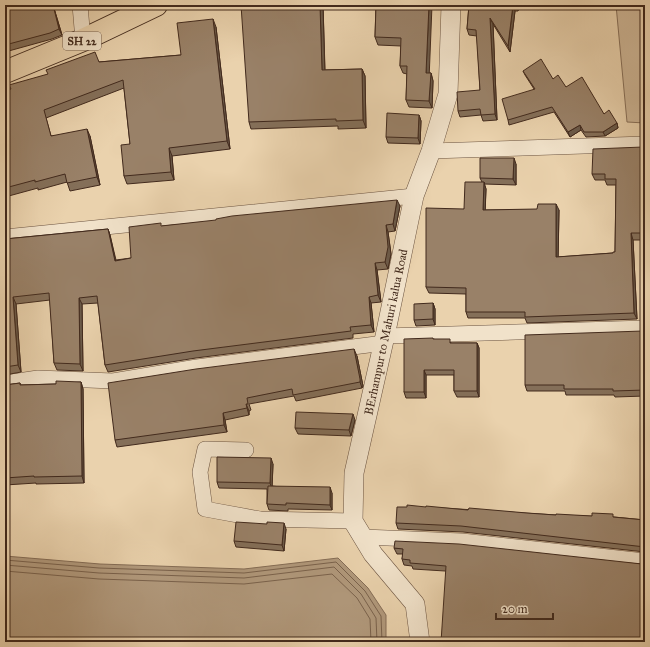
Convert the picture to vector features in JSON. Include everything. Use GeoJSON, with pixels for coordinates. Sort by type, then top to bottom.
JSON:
{"type":"FeatureCollection","features":[{"type":"Feature","properties":{"kind":"main road","name":"SH 22"},"geometry":{"type":"LineString","coordinates":[[5,72],[83,40],[156,5]]}},
{"type":"Feature","properties":{"kind":"street"},"geometry":{"type":"LineString","coordinates":[[80,5],[83,40]]}},
{"type":"Feature","properties":{"kind":"street","name":"BErhampur to Mahuri kalua Road"},"geometry":{"type":"LineString","coordinates":[[353,521],[354,473],[414,196],[431,151],[448,94],[451,5]]}},
{"type":"Feature","properties":{"kind":"street"},"geometry":{"type":"LineString","coordinates":[[431,151],[645,144]]}},
{"type":"Feature","properties":{"kind":"street"},"geometry":{"type":"LineString","coordinates":[[5,237],[414,196]]}},
{"type":"Feature","properties":{"kind":"street"},"geometry":{"type":"LineString","coordinates":[[5,383],[38,378],[113,381],[197,367],[384,340],[645,328]]}},
{"type":"Feature","properties":{"kind":"street"},"geometry":{"type":"LineString","coordinates":[[246,450],[205,449],[200,472],[205,509],[260,519],[353,521],[373,554],[415,604],[420,642]]}},
{"type":"Feature","properties":{"kind":"street"},"geometry":{"type":"LineString","coordinates":[[363,537],[462,541],[645,561]]}},
{"type":"Feature","properties":{"kind":"shaded area"},"geometry":{"type":"Polygon","coordinates":[[[616,5],[645,5],[645,123],[627,122],[616,5]]]}},
{"type":"Feature","properties":{"kind":"water"},"geometry":{"type":"Polygon","coordinates":[[[5,556],[100,564],[244,569],[338,558],[368,588],[386,615],[386,642],[5,642],[5,556]]]}},
{"type":"Feature","properties":{"kind":"building"},"geometry":{"type":"Polygon","coordinates":[[[5,5],[53,5],[59,29],[50,33],[5,45],[5,5]]]}},
{"type":"Feature","properties":{"kind":"building"},"geometry":{"type":"Polygon","coordinates":[[[241,5],[320,5],[322,70],[362,69],[363,120],[336,121],[336,119],[249,122],[241,5]]]}},
{"type":"Feature","properties":{"kind":"building"},"geometry":{"type":"Polygon","coordinates":[[[376,5],[429,5],[426,73],[431,73],[429,101],[406,100],[407,66],[400,66],[401,38],[375,37],[376,5]]]}},
{"type":"Feature","properties":{"kind":"building"},"geometry":{"type":"Polygon","coordinates":[[[469,5],[513,5],[508,46],[490,18],[495,114],[481,115],[480,109],[458,111],[457,92],[480,90],[476,30],[467,29],[469,5]]]}},
{"type":"Feature","properties":{"kind":"building"},"geometry":{"type":"Polygon","coordinates":[[[213,19],[227,141],[169,148],[171,172],[124,176],[121,145],[130,144],[123,80],[44,110],[51,136],[87,129],[97,177],[67,183],[65,174],[5,188],[5,91],[11,89],[9,85],[48,74],[46,70],[95,52],[99,62],[181,55],[177,23],[213,19]]]}},
{"type":"Feature","properties":{"kind":"building"},"geometry":{"type":"Polygon","coordinates":[[[541,59],[553,79],[558,75],[566,87],[582,77],[604,114],[609,110],[617,123],[603,132],[584,132],[580,125],[568,132],[552,107],[508,120],[502,99],[535,89],[523,71],[541,59]]]}},
{"type":"Feature","properties":{"kind":"building"},"geometry":{"type":"Polygon","coordinates":[[[387,113],[419,115],[418,138],[386,137],[387,113]]]}},
{"type":"Feature","properties":{"kind":"building"},"geometry":{"type":"Polygon","coordinates":[[[645,146],[645,233],[631,233],[634,313],[525,317],[525,312],[466,312],[466,288],[426,287],[426,208],[464,209],[465,182],[484,182],[483,210],[537,209],[538,204],[556,204],[556,257],[615,252],[616,179],[605,179],[605,174],[592,174],[593,149],[645,146]]]}},
{"type":"Feature","properties":{"kind":"building"},"geometry":{"type":"Polygon","coordinates":[[[480,158],[514,158],[513,179],[480,178],[480,158]]]}},
{"type":"Feature","properties":{"kind":"building"},"geometry":{"type":"Polygon","coordinates":[[[397,200],[393,224],[386,225],[388,247],[385,262],[375,263],[378,295],[369,297],[371,325],[350,327],[351,331],[193,351],[105,365],[97,296],[79,298],[80,364],[54,363],[49,293],[13,297],[18,365],[5,367],[5,239],[108,229],[115,261],[131,258],[129,227],[161,223],[161,226],[216,220],[232,216],[397,200]]]}},
{"type":"Feature","properties":{"kind":"building"},"geometry":{"type":"Polygon","coordinates":[[[433,303],[433,319],[414,320],[414,304],[433,303]]]}},
{"type":"Feature","properties":{"kind":"building"},"geometry":{"type":"Polygon","coordinates":[[[645,330],[645,390],[613,391],[613,389],[564,389],[564,385],[525,385],[525,335],[645,330]]]}},
{"type":"Feature","properties":{"kind":"building"},"geometry":{"type":"Polygon","coordinates":[[[404,339],[450,339],[450,343],[477,343],[477,391],[454,391],[454,370],[424,370],[424,392],[404,392],[404,339]]]}},
{"type":"Feature","properties":{"kind":"building"},"geometry":{"type":"Polygon","coordinates":[[[354,349],[360,382],[293,395],[292,389],[247,398],[247,408],[223,413],[224,425],[115,440],[108,383],[196,369],[354,349]]]}},
{"type":"Feature","properties":{"kind":"building"},"geometry":{"type":"Polygon","coordinates":[[[56,381],[81,382],[82,476],[34,476],[5,478],[5,385],[20,383],[20,385],[56,384],[56,381]]]}},
{"type":"Feature","properties":{"kind":"building"},"geometry":{"type":"Polygon","coordinates":[[[296,412],[353,414],[349,430],[295,428],[296,412]]]}},
{"type":"Feature","properties":{"kind":"building"},"geometry":{"type":"Polygon","coordinates":[[[217,457],[271,458],[270,483],[217,482],[217,457]]]}},
{"type":"Feature","properties":{"kind":"building"},"geometry":{"type":"Polygon","coordinates":[[[268,486],[330,487],[330,505],[286,503],[286,505],[267,504],[268,486]]]}},
{"type":"Feature","properties":{"kind":"building"},"geometry":{"type":"Polygon","coordinates":[[[407,505],[556,515],[592,516],[592,513],[613,514],[613,517],[645,520],[645,547],[461,526],[396,523],[397,507],[407,507],[407,505]]]}},
{"type":"Feature","properties":{"kind":"building"},"geometry":{"type":"Polygon","coordinates":[[[236,522],[267,524],[267,522],[284,523],[282,545],[234,541],[236,522]]]}},
{"type":"Feature","properties":{"kind":"building"},"geometry":{"type":"Polygon","coordinates":[[[395,541],[459,544],[645,564],[645,642],[441,642],[446,566],[410,563],[410,560],[402,559],[403,549],[394,548],[395,541]]]}}]}
